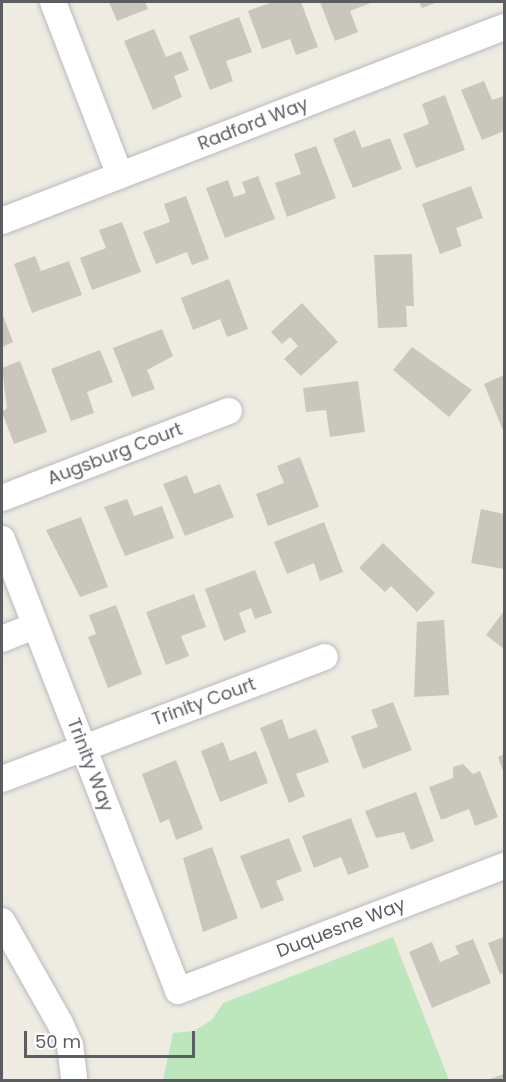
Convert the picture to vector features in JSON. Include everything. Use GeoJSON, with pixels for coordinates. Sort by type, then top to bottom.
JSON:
{"type":"FeatureCollection","features":[{"type":"Feature","properties":{"kind":"street"},"geometry":{"type":"LineString","coordinates":[[53,2],[120,176]]}},
{"type":"Feature","properties":{"kind":"street","name":"Radford Way"},"geometry":{"type":"LineString","coordinates":[[3,216],[120,176],[504,27]]}},
{"type":"Feature","properties":{"kind":"street","name":"Augsburg Court"},"geometry":{"type":"LineString","coordinates":[[2,498],[229,411]]}},
{"type":"Feature","properties":{"kind":"street","name":"Trinity Way"},"geometry":{"type":"LineString","coordinates":[[2,539],[178,991]]}},
{"type":"Feature","properties":{"kind":"street"},"geometry":{"type":"LineString","coordinates":[[2,639],[35,626]]}},
{"type":"Feature","properties":{"kind":"street","name":"Trinity Court"},"geometry":{"type":"LineString","coordinates":[[2,779],[325,657]]}},
{"type":"Feature","properties":{"kind":"street","name":"Duquesne Way"},"geometry":{"type":"LineString","coordinates":[[178,991],[504,866]]}},
{"type":"Feature","properties":{"kind":"street"},"geometry":{"type":"LineString","coordinates":[[2,921],[60,1023],[70,1045],[74,1080]]}},
{"type":"Feature","properties":{"kind":"green space"},"geometry":{"type":"Polygon","coordinates":[[[393,937],[449,1080],[163,1080],[173,1033],[194,1031],[212,1020],[223,1003],[393,937]]]}},
{"type":"Feature","properties":{"kind":"building"},"geometry":{"type":"Polygon","coordinates":[[[109,2],[145,2],[148,9],[117,21],[109,2]]]}},
{"type":"Feature","properties":{"kind":"building"},"geometry":{"type":"Polygon","coordinates":[[[273,2],[301,2],[318,47],[296,55],[290,39],[262,49],[248,11],[273,2]]]}},
{"type":"Feature","properties":{"kind":"building"},"geometry":{"type":"Polygon","coordinates":[[[320,2],[373,2],[350,11],[358,32],[335,41],[320,2]]]}},
{"type":"Feature","properties":{"kind":"building"},"geometry":{"type":"Polygon","coordinates":[[[419,2],[438,2],[422,8],[419,2]]]}},
{"type":"Feature","properties":{"kind":"building"},"geometry":{"type":"Polygon","coordinates":[[[239,17],[252,52],[226,61],[233,81],[210,90],[189,36],[239,17]]]}},
{"type":"Feature","properties":{"kind":"building"},"geometry":{"type":"Polygon","coordinates":[[[154,29],[166,57],[181,51],[189,70],[174,76],[182,97],[153,110],[124,41],[154,29]]]}},
{"type":"Feature","properties":{"kind":"building"},"geometry":{"type":"Polygon","coordinates":[[[484,81],[492,100],[504,96],[504,131],[482,140],[461,90],[484,81]]]}},
{"type":"Feature","properties":{"kind":"building"},"geometry":{"type":"Polygon","coordinates":[[[445,95],[465,150],[416,168],[403,134],[429,124],[422,104],[445,95]]]}},
{"type":"Feature","properties":{"kind":"building"},"geometry":{"type":"Polygon","coordinates":[[[355,130],[362,148],[390,138],[402,169],[353,188],[333,139],[355,130]]]}},
{"type":"Feature","properties":{"kind":"building"},"geometry":{"type":"Polygon","coordinates":[[[316,146],[336,198],[287,217],[275,183],[301,174],[294,154],[316,146]]]}},
{"type":"Feature","properties":{"kind":"building"},"geometry":{"type":"Polygon","coordinates":[[[258,176],[275,219],[225,238],[206,188],[228,180],[234,197],[246,193],[242,182],[258,176]]]}},
{"type":"Feature","properties":{"kind":"building"},"geometry":{"type":"Polygon","coordinates":[[[471,186],[483,218],[456,228],[462,246],[440,254],[422,204],[471,186]]]}},
{"type":"Feature","properties":{"kind":"building"},"geometry":{"type":"Polygon","coordinates":[[[186,196],[209,259],[192,265],[187,252],[156,264],[143,232],[170,222],[164,204],[186,196]]]}},
{"type":"Feature","properties":{"kind":"building"},"geometry":{"type":"Polygon","coordinates":[[[122,222],[141,272],[92,290],[80,258],[106,248],[99,230],[122,222]]]}},
{"type":"Feature","properties":{"kind":"building"},"geometry":{"type":"Polygon","coordinates":[[[412,254],[414,306],[406,306],[407,327],[378,328],[374,255],[412,254]]]}},
{"type":"Feature","properties":{"kind":"building"},"geometry":{"type":"Polygon","coordinates":[[[35,256],[41,271],[69,261],[82,295],[32,313],[14,264],[35,256]]]}},
{"type":"Feature","properties":{"kind":"building"},"geometry":{"type":"Polygon","coordinates":[[[229,279],[248,329],[227,337],[220,319],[193,330],[181,298],[229,279]]]}},
{"type":"Feature","properties":{"kind":"building"},"geometry":{"type":"Polygon","coordinates":[[[302,303],[338,342],[301,376],[284,359],[298,346],[290,337],[282,344],[271,332],[302,303]]]}},
{"type":"Feature","properties":{"kind":"building"},"geometry":{"type":"Polygon","coordinates":[[[2,313],[13,342],[2,347],[2,313]]]}},
{"type":"Feature","properties":{"kind":"building"},"geometry":{"type":"Polygon","coordinates":[[[162,329],[173,356],[147,370],[155,389],[132,397],[113,348],[162,329]]]}},
{"type":"Feature","properties":{"kind":"building"},"geometry":{"type":"Polygon","coordinates":[[[412,347],[472,390],[449,417],[393,370],[412,347]]]}},
{"type":"Feature","properties":{"kind":"building"},"geometry":{"type":"Polygon","coordinates":[[[100,350],[113,382],[87,392],[94,413],[71,421],[51,369],[100,350]]]}},
{"type":"Feature","properties":{"kind":"building"},"geometry":{"type":"Polygon","coordinates":[[[20,361],[47,432],[14,444],[2,412],[7,408],[2,368],[20,361]]]}},
{"type":"Feature","properties":{"kind":"building"},"geometry":{"type":"Polygon","coordinates":[[[504,375],[504,433],[484,384],[504,375]]]}},
{"type":"Feature","properties":{"kind":"building"},"geometry":{"type":"Polygon","coordinates":[[[358,381],[365,432],[330,437],[326,410],[306,412],[303,388],[358,381]]]}},
{"type":"Feature","properties":{"kind":"building"},"geometry":{"type":"Polygon","coordinates":[[[300,457],[319,507],[268,526],[256,494],[284,483],[277,466],[300,457]]]}},
{"type":"Feature","properties":{"kind":"building"},"geometry":{"type":"Polygon","coordinates":[[[187,475],[194,494],[220,484],[234,517],[185,536],[163,484],[187,475]]]}},
{"type":"Feature","properties":{"kind":"building"},"geometry":{"type":"Polygon","coordinates":[[[127,499],[134,516],[162,506],[174,538],[125,556],[104,507],[127,499]]]}},
{"type":"Feature","properties":{"kind":"building"},"geometry":{"type":"Polygon","coordinates":[[[481,509],[504,514],[504,569],[471,563],[481,509]]]}},
{"type":"Feature","properties":{"kind":"building"},"geometry":{"type":"Polygon","coordinates":[[[81,517],[108,587],[80,597],[46,530],[81,517]]]}},
{"type":"Feature","properties":{"kind":"building"},"geometry":{"type":"Polygon","coordinates":[[[324,522],[343,572],[320,581],[314,563],[287,574],[274,542],[324,522]]]}},
{"type":"Feature","properties":{"kind":"building"},"geometry":{"type":"Polygon","coordinates":[[[383,543],[435,593],[417,612],[391,586],[385,592],[359,568],[383,543]]]}},
{"type":"Feature","properties":{"kind":"building"},"geometry":{"type":"Polygon","coordinates":[[[255,570],[272,613],[255,619],[251,608],[239,613],[246,632],[224,641],[205,589],[255,570]]]}},
{"type":"Feature","properties":{"kind":"building"},"geometry":{"type":"Polygon","coordinates":[[[194,594],[206,627],[181,636],[189,656],[166,665],[146,612],[194,594]]]}},
{"type":"Feature","properties":{"kind":"building"},"geometry":{"type":"Polygon","coordinates":[[[116,605],[142,674],[108,688],[88,637],[96,634],[89,615],[116,605]]]}},
{"type":"Feature","properties":{"kind":"building"},"geometry":{"type":"Polygon","coordinates":[[[504,611],[504,649],[486,635],[504,611]]]}},
{"type":"Feature","properties":{"kind":"building"},"geometry":{"type":"Polygon","coordinates":[[[444,620],[449,695],[414,697],[417,622],[444,620]]]}},
{"type":"Feature","properties":{"kind":"building"},"geometry":{"type":"Polygon","coordinates":[[[393,702],[412,750],[363,769],[351,736],[378,727],[371,710],[393,702]]]}},
{"type":"Feature","properties":{"kind":"building"},"geometry":{"type":"Polygon","coordinates":[[[282,719],[289,739],[316,729],[329,762],[296,774],[305,796],[289,803],[260,728],[282,719]]]}},
{"type":"Feature","properties":{"kind":"building"},"geometry":{"type":"Polygon","coordinates":[[[223,742],[230,761],[256,751],[268,783],[220,802],[201,751],[223,742]]]}},
{"type":"Feature","properties":{"kind":"building"},"geometry":{"type":"Polygon","coordinates":[[[504,754],[504,774],[498,757],[504,754]]]}},
{"type":"Feature","properties":{"kind":"building"},"geometry":{"type":"Polygon","coordinates":[[[176,760],[203,829],[176,840],[169,819],[160,823],[142,774],[176,760]]]}},
{"type":"Feature","properties":{"kind":"building"},"geometry":{"type":"Polygon","coordinates":[[[463,764],[473,774],[480,771],[498,817],[475,826],[469,809],[441,820],[429,787],[453,778],[453,767],[463,764]]]}},
{"type":"Feature","properties":{"kind":"building"},"geometry":{"type":"Polygon","coordinates":[[[416,792],[434,841],[411,850],[404,832],[376,838],[365,811],[416,792]]]}},
{"type":"Feature","properties":{"kind":"building"},"geometry":{"type":"Polygon","coordinates":[[[351,818],[369,867],[348,875],[341,857],[314,868],[302,836],[351,818]]]}},
{"type":"Feature","properties":{"kind":"building"},"geometry":{"type":"Polygon","coordinates":[[[289,838],[302,871],[276,881],[284,900],[261,909],[240,856],[289,838]]]}},
{"type":"Feature","properties":{"kind":"building"},"geometry":{"type":"Polygon","coordinates":[[[212,847],[238,918],[203,932],[183,858],[212,847]]]}},
{"type":"Feature","properties":{"kind":"building"},"geometry":{"type":"Polygon","coordinates":[[[504,937],[504,973],[500,974],[488,943],[504,937]]]}},
{"type":"Feature","properties":{"kind":"building"},"geometry":{"type":"Polygon","coordinates":[[[473,939],[491,983],[432,1008],[409,952],[432,942],[440,962],[459,954],[455,946],[473,939]]]}},
{"type":"Feature","properties":{"kind":"building"},"geometry":{"type":"Polygon","coordinates":[[[504,1074],[504,1080],[487,1080],[504,1074]]]}}]}
